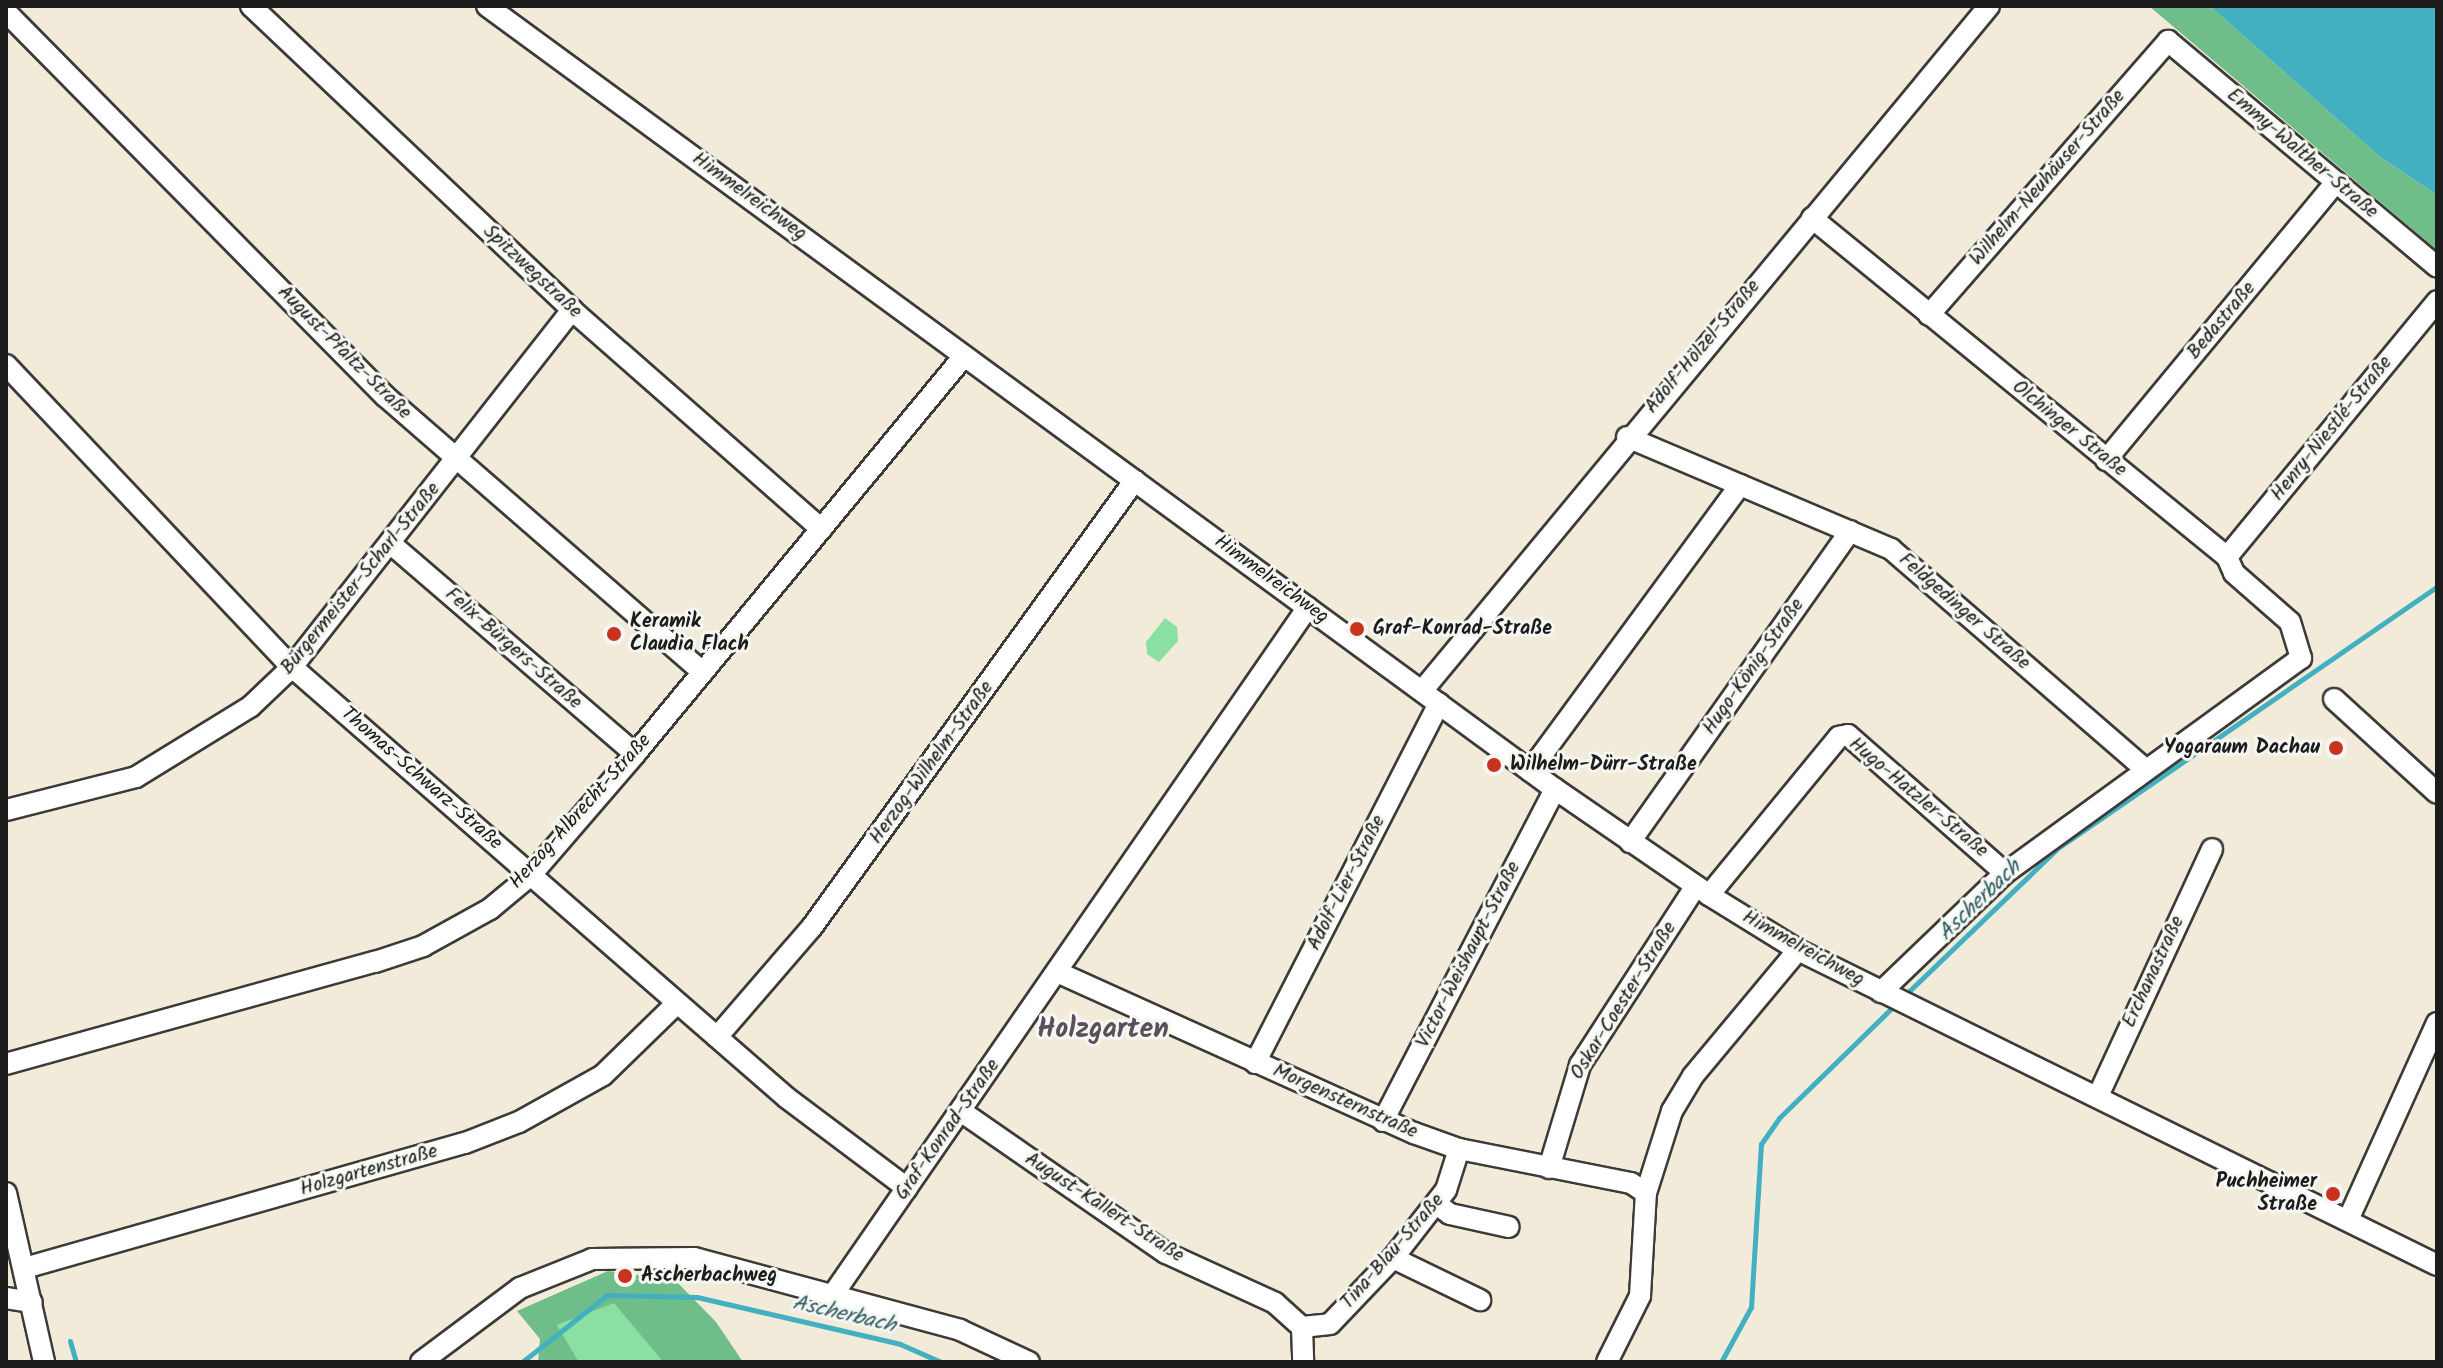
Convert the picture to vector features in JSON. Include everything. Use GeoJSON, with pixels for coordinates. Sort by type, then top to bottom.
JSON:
{"type":"FeatureCollection","features":[{"type":"Feature","properties":{"kind":"street","name":"Spitzwegstraße"},"geometry":{"type":"LineString","coordinates":[[251,6],[572,310],[821,529]]}},
{"type":"Feature","properties":{"kind":"street","name":"Himmelreichweg"},"geometry":{"type":"LineString","coordinates":[[487,6],[1530,771],[1703,890],[1798,950],[2437,1265]]}},
{"type":"Feature","properties":{"kind":"street","name":"Adolf-Hölzel-Straße"},"geometry":{"type":"LineString","coordinates":[[1422,691],[1627,437],[1989,6]]}},
{"type":"Feature","properties":{"kind":"street","name":"August-Pfaltz-Straße"},"geometry":{"type":"LineString","coordinates":[[6,12],[456,461],[703,672]]}},
{"type":"Feature","properties":{"kind":"street","name":"Emmy-Walther-Straße"},"geometry":{"type":"LineString","coordinates":[[2168,41],[2437,267]]}},
{"type":"Feature","properties":{"kind":"street","name":"Wilhelm-Neuhäuser-Straße"},"geometry":{"type":"LineString","coordinates":[[1929,315],[2168,41]]}},
{"type":"Feature","properties":{"kind":"street","name":"Bedastraße"},"geometry":{"type":"LineString","coordinates":[[2106,460],[2336,182]]}},
{"type":"Feature","properties":{"kind":"street","name":"Olchinger Straße"},"geometry":{"type":"LineString","coordinates":[[1812,218],[2227,557],[2234,573],[2290,622],[2301,658],[2145,769]]}},
{"type":"Feature","properties":{"kind":"street","name":"Henry-Niestlé-Straße"},"geometry":{"type":"LineString","coordinates":[[2227,557],[2437,301]]}},
{"type":"Feature","properties":{"kind":"street","name":"Bürgermeister-Scharl-Straße"},"geometry":{"type":"LineString","coordinates":[[6,810],[136,777],[242,713],[292,667],[572,310]]}},
{"type":"Feature","properties":{"kind":"street","name":"Herzog-Albrecht-Straße"},"geometry":{"type":"LineString","coordinates":[[6,1064],[423,946],[490,909],[531,875],[635,754],[964,356]]}},
{"type":"Feature","properties":{"kind":"street","name":"Thomas-Schwarz-Straße"},"geometry":{"type":"LineString","coordinates":[[6,365],[292,667],[787,1098],[907,1188]]}},
{"type":"Feature","properties":{"kind":"street","name":"Feldgedinger Straße"},"geometry":{"type":"LineString","coordinates":[[1627,437],[1891,549],[2145,769]]}},
{"type":"Feature","properties":{"kind":"street","name":"Herzog-Wilhelm-Straße"},"geometry":{"type":"LineString","coordinates":[[717,1037],[829,905],[1135,480]]}},
{"type":"Feature","properties":{"kind":"street"},"geometry":{"type":"LineString","coordinates":[[1530,771],[1740,485]]}},
{"type":"Feature","properties":{"kind":"street","name":"Hugo-König-Straße"},"geometry":{"type":"LineString","coordinates":[[1630,842],[1850,531]]}},
{"type":"Feature","properties":{"kind":"street","name":"Felix-Bürgers-Straße"},"geometry":{"type":"LineString","coordinates":[[390,543],[635,754]]}},
{"type":"Feature","properties":{"kind":"street","name":"Graf-Konrad-Straße"},"geometry":{"type":"LineString","coordinates":[[832,1296],[1308,607]]}},
{"type":"Feature","properties":{"kind":"street"},"geometry":{"type":"LineString","coordinates":[[2334,699],[2437,793]]}},
{"type":"Feature","properties":{"kind":"street","name":"Adolf-Lier-Straße"},"geometry":{"type":"LineString","coordinates":[[1255,1063],[1439,703]]}},
{"type":"Feature","properties":{"kind":"street","name":"Hugo-Hatzler-Straße"},"geometry":{"type":"LineString","coordinates":[[1703,890],[1839,737],[1848,735],[2005,873]]}},
{"type":"Feature","properties":{"kind":"street"},"geometry":{"type":"LineString","coordinates":[[1886,994],[2005,873],[2145,769]]}},
{"type":"Feature","properties":{"kind":"street","name":"Victor-Weishaupt-Straße"},"geometry":{"type":"LineString","coordinates":[[1383,1121],[1555,789]]}},
{"type":"Feature","properties":{"kind":"street","name":"Erchanastraße"},"geometry":{"type":"LineString","coordinates":[[2098,1096],[2212,849]]}},
{"type":"Feature","properties":{"kind":"street","name":"Oskar-Coester-Straße"},"geometry":{"type":"LineString","coordinates":[[1549,1168],[1580,1065],[1703,890]]}},
{"type":"Feature","properties":{"kind":"street"},"geometry":{"type":"LineString","coordinates":[[1607,1362],[1640,1296],[1646,1193],[1672,1111],[1693,1076],[1798,950]]}},
{"type":"Feature","properties":{"kind":"street","name":"Morgensternstraße"},"geometry":{"type":"LineString","coordinates":[[1057,972],[1383,1121],[1459,1149],[1631,1183],[1646,1193]]}},
{"type":"Feature","properties":{"kind":"street","name":"Holzgartenstraße"},"geometry":{"type":"LineString","coordinates":[[25,1268],[465,1143],[519,1122],[603,1075],[677,1003]]}},
{"type":"Feature","properties":{"kind":"street"},"geometry":{"type":"LineString","coordinates":[[2348,1220],[2437,1023]]}},
{"type":"Feature","properties":{"kind":"street","name":"August-Kallert-Straße"},"geometry":{"type":"LineString","coordinates":[[962,1112],[1166,1253],[1275,1303],[1302,1327]]}},
{"type":"Feature","properties":{"kind":"street","name":"Tina-Blau-Straße"},"geometry":{"type":"LineString","coordinates":[[1302,1327],[1330,1324],[1393,1258],[1437,1204],[1459,1149]]}},
{"type":"Feature","properties":{"kind":"street"},"geometry":{"type":"LineString","coordinates":[[6,1193],[13,1246],[25,1268],[44,1362]]}},
{"type":"Feature","properties":{"kind":"street"},"geometry":{"type":"LineString","coordinates":[[1437,1204],[1450,1214],[1509,1227]]}},
{"type":"Feature","properties":{"kind":"street"},"geometry":{"type":"LineString","coordinates":[[421,1362],[520,1288],[592,1259],[694,1258],[960,1330],[1029,1362]]}},
{"type":"Feature","properties":{"kind":"street"},"geometry":{"type":"LineString","coordinates":[[1393,1258],[1480,1300]]}},
{"type":"Feature","properties":{"kind":"street"},"geometry":{"type":"LineString","coordinates":[[6,1298],[32,1302]]}},
{"type":"Feature","properties":{"kind":"street"},"geometry":{"type":"LineString","coordinates":[[1302,1327],[1303,1362]]}},
{"type":"Feature","properties":{"kind":"green space"},"geometry":{"type":"Polygon","coordinates":[[[2149,6],[2210,6],[2379,156],[2437,195],[2437,250],[2149,6]]]}},
{"type":"Feature","properties":{"kind":"green space"},"geometry":{"type":"Polygon","coordinates":[[[1165,618],[1177,627],[1178,641],[1159,662],[1147,654],[1146,642],[1165,618]]]}},
{"type":"Feature","properties":{"kind":"green space"},"geometry":{"type":"Polygon","coordinates":[[[608,1271],[675,1280],[716,1322],[743,1362],[663,1362],[614,1303],[557,1325],[579,1362],[538,1362],[540,1339],[517,1311],[608,1271]]]}},
{"type":"Feature","properties":{"kind":"green space"},"geometry":{"type":"Polygon","coordinates":[[[614,1302],[663,1362],[579,1362],[557,1325],[614,1302]]]}},
{"type":"Feature","properties":{"kind":"water"},"geometry":{"type":"Polygon","coordinates":[[[2210,6],[2437,6],[2437,195],[2379,156],[2210,6]]]}},
{"type":"Feature","properties":{"kind":"waterway","name":"Ascherbach"},"geometry":{"type":"LineString","coordinates":[[1903,997],[2058,848],[2437,587]]}},
{"type":"Feature","properties":{"kind":"waterway","name":"Ascherbach"},"geometry":{"type":"LineString","coordinates":[[1721,1362],[1751,1307],[1761,1144],[1779,1118],[1896,1004]]}},
{"type":"Feature","properties":{"kind":"waterway","name":"Ascherbach"},"geometry":{"type":"LineString","coordinates":[[522,1362],[607,1295],[697,1297],[900,1344],[941,1362]]}},
{"type":"Feature","properties":{"kind":"waterway","name":"Ascherbach"},"geometry":{"type":"LineString","coordinates":[[70,1341],[76,1362]]}},
{"type":"Feature","properties":{"kind":"place","name":"Graf-Konrad-Straße"},"geometry":{"type":"Point","coordinates":[1357,629]}},
{"type":"Feature","properties":{"kind":"place","name":"Keramik Claudia Flach"},"geometry":{"type":"Point","coordinates":[614,634]}},
{"type":"Feature","properties":{"kind":"place","name":"Yogaraum Dachau"},"geometry":{"type":"Point","coordinates":[2336,748]}},
{"type":"Feature","properties":{"kind":"place","name":"Wilhelm-Dürr-Straße"},"geometry":{"type":"Point","coordinates":[1494,765]}},
{"type":"Feature","properties":{"kind":"place","name":"Puchheimer Straße"},"geometry":{"type":"Point","coordinates":[2333,1194]}},
{"type":"Feature","properties":{"kind":"place","name":"Ascherbachweg"},"geometry":{"type":"Point","coordinates":[625,1276]}},
{"type":"Feature","properties":{"kind":"district","name":"Holzgarten"},"geometry":{"type":"Point","coordinates":[1103,1030]}}]}
